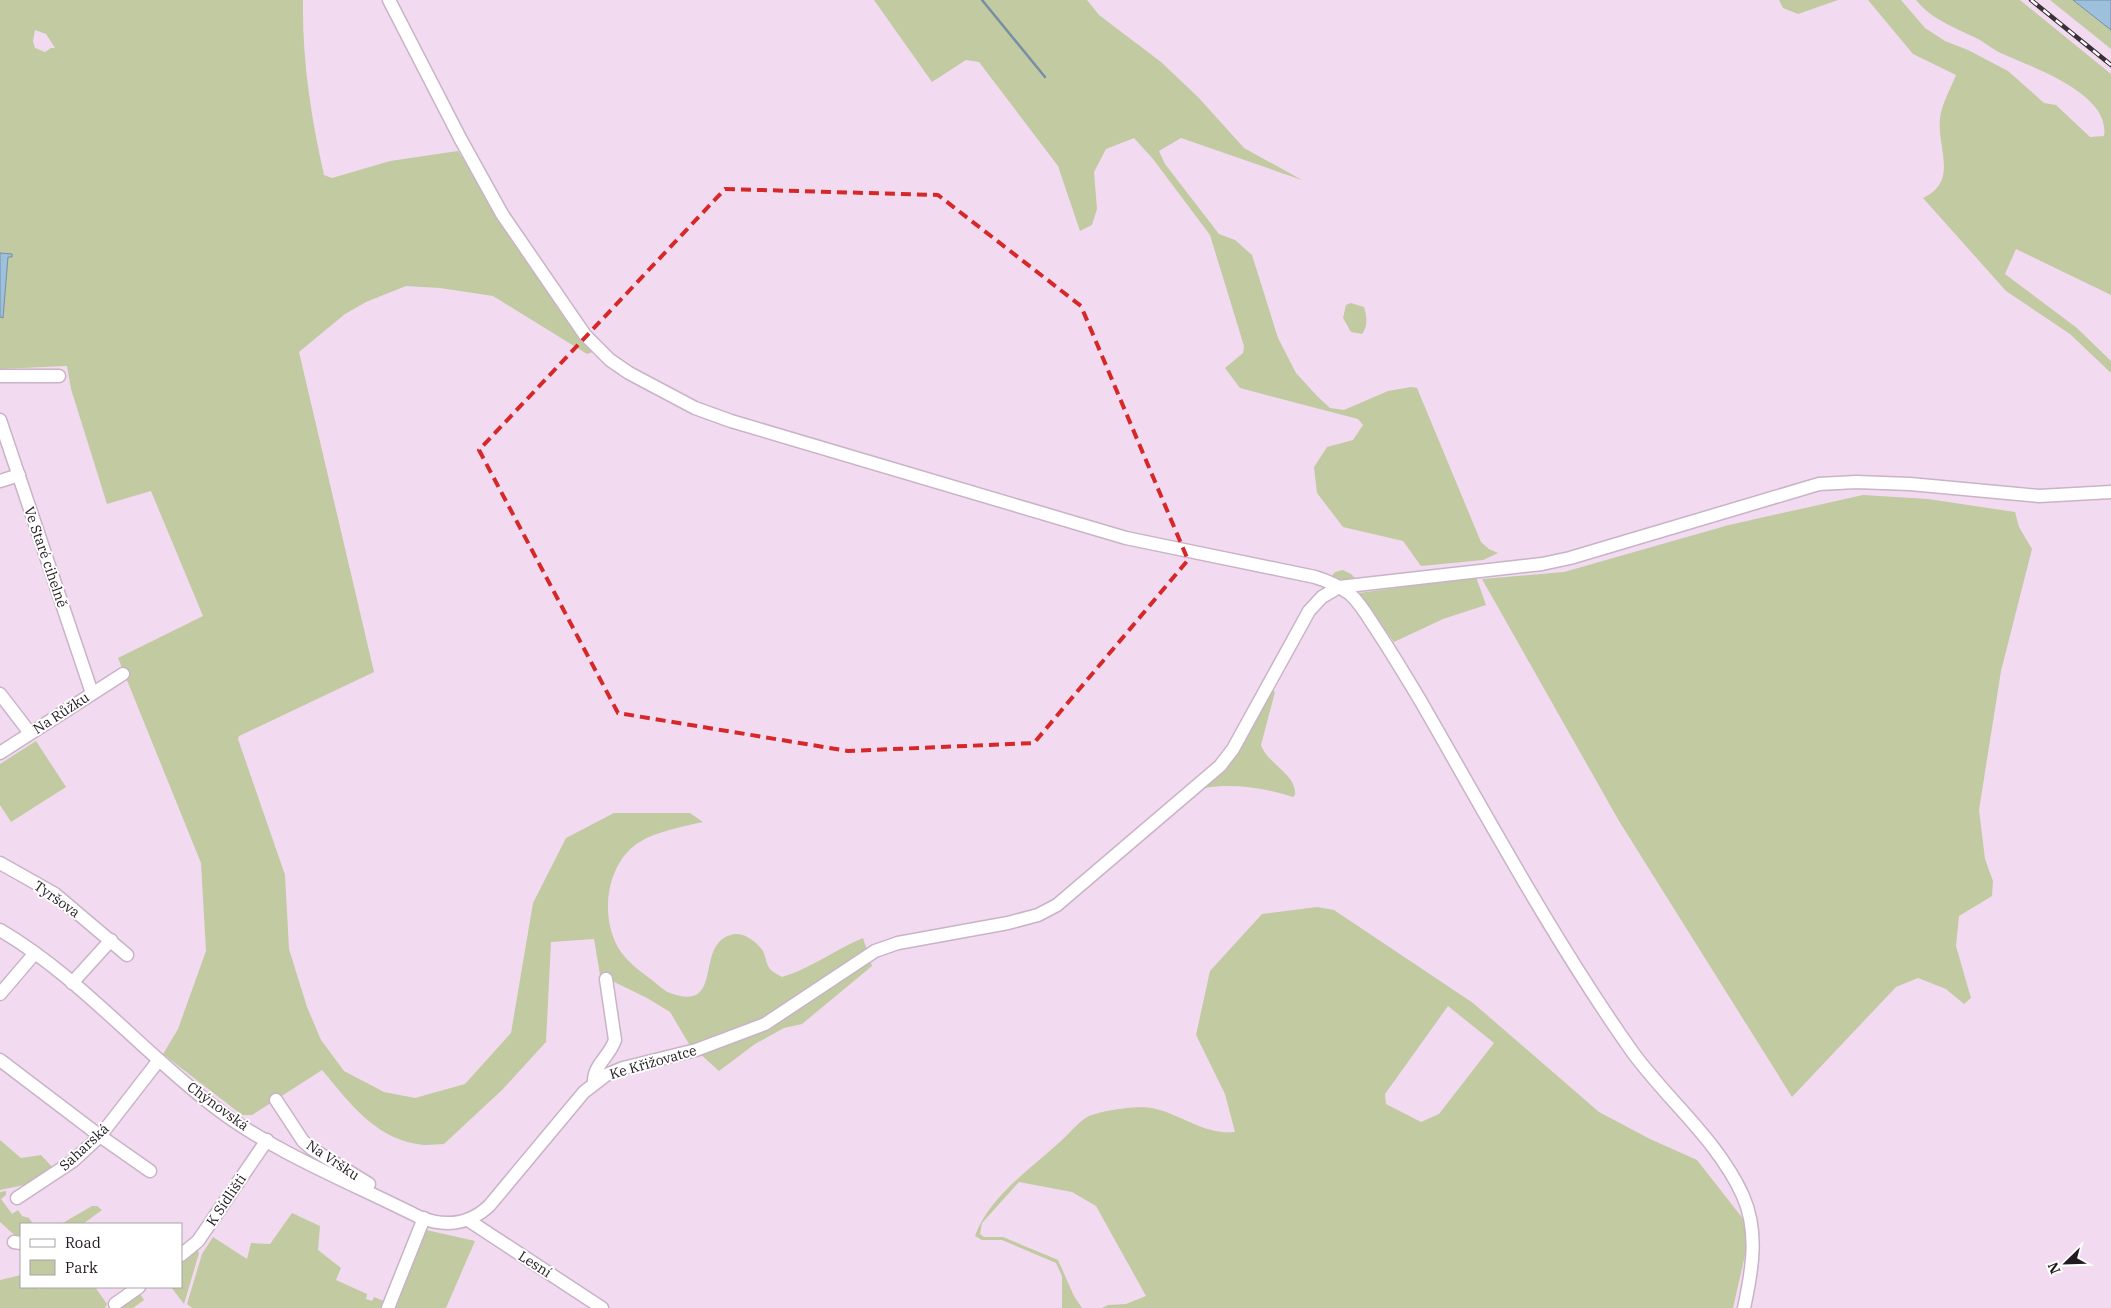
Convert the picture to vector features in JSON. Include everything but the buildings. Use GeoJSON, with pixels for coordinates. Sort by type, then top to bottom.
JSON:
{"type":"FeatureCollection","features":[{"type":"Feature","properties":{"kind":"street"},"geometry":{"type":"LineString","coordinates":[[389,0],[460,138],[502,214],[586,335],[610,360],[629,373],[687,404],[731,422],[1126,538],[1315,577],[1340,587],[1359,604],[1395,658],[1555,932],[1602,1007],[1632,1052],[1708,1142],[1735,1180],[1744,1198],[1752,1228],[1753,1257],[1744,1308]]}},
{"type":"Feature","properties":{"kind":"street"},"geometry":{"type":"LineString","coordinates":[[0,376],[59,376]]}},
{"type":"Feature","properties":{"kind":"street","name":"Ve Staré cihelně"},"geometry":{"type":"LineString","coordinates":[[0,420],[92,693]]}},
{"type":"Feature","properties":{"kind":"street"},"geometry":{"type":"LineString","coordinates":[[0,482],[18,475]]}},
{"type":"Feature","properties":{"kind":"street"},"geometry":{"type":"LineString","coordinates":[[1340,587],[1551,562],[1819,484],[1856,482],[1910,484],[2039,496],[2111,492]]}},
{"type":"Feature","properties":{"kind":"street","name":"Ke Křižovatce"},"geometry":{"type":"LineString","coordinates":[[468,1220],[481,1213],[494,1201],[581,1095],[594,1083],[614,1071],[696,1050],[765,1024],[875,951],[898,944],[1008,924],[1038,914],[1064,900],[1220,766],[1233,749],[1309,611],[1322,598],[1340,587]]}},
{"type":"Feature","properties":{"kind":"street","name":"Na Růžku"},"geometry":{"type":"LineString","coordinates":[[0,754],[123,674]]}},
{"type":"Feature","properties":{"kind":"street"},"geometry":{"type":"LineString","coordinates":[[0,694],[30,733]]}},
{"type":"Feature","properties":{"kind":"street","name":"Tyršova"},"geometry":{"type":"LineString","coordinates":[[0,863],[55,894],[128,954]]}},
{"type":"Feature","properties":{"kind":"street","name":"Chýnovská"},"geometry":{"type":"LineString","coordinates":[[0,930],[35,953],[72,983],[218,1110],[267,1140],[424,1218],[450,1224],[468,1220]]}},
{"type":"Feature","properties":{"kind":"street"},"geometry":{"type":"LineString","coordinates":[[72,983],[111,940]]}},
{"type":"Feature","properties":{"kind":"street"},"geometry":{"type":"LineString","coordinates":[[0,994],[35,953]]}},
{"type":"Feature","properties":{"kind":"street"},"geometry":{"type":"LineString","coordinates":[[594,1083],[596,1068],[613,1048],[615,1040],[606,978]]}},
{"type":"Feature","properties":{"kind":"street"},"geometry":{"type":"LineString","coordinates":[[0,1060],[100,1136],[150,1171]]}},
{"type":"Feature","properties":{"kind":"street","name":"Saharská"},"geometry":{"type":"LineString","coordinates":[[17,1198],[73,1161],[100,1136],[159,1060]]}},
{"type":"Feature","properties":{"kind":"street","name":"Na Vršku"},"geometry":{"type":"LineString","coordinates":[[276,1100],[303,1140],[312,1149],[371,1185],[374,1194]]}},
{"type":"Feature","properties":{"kind":"street","name":"K Sídlišti"},"geometry":{"type":"LineString","coordinates":[[182,1254],[198,1241],[267,1140]]}},
{"type":"Feature","properties":{"kind":"street"},"geometry":{"type":"LineString","coordinates":[[388,1308],[424,1218]]}},
{"type":"Feature","properties":{"kind":"street","name":"Lesní"},"geometry":{"type":"LineString","coordinates":[[468,1220],[602,1308]]}},
{"type":"Feature","properties":{"kind":"street"},"geometry":{"type":"LineString","coordinates":[[115,1304],[137,1288]]}},
{"type":"Feature","properties":{"kind":"highlighted area"},"geometry":{"type":"Polygon","coordinates":[[[725,189],[938,195],[1081,306],[1188,560],[1034,743],[848,751],[618,713],[479,450],[725,189]]]}},
{"type":"Feature","properties":{"kind":"green space"},"geometry":{"type":"Polygon","coordinates":[[[0,0],[303,0],[308,88],[324,175],[332,178],[390,161],[458,151],[558,306],[593,352],[587,354],[493,296],[440,288],[406,286],[366,302],[345,314],[299,352],[374,672],[239,736],[238,739],[285,875],[289,949],[307,1007],[321,1040],[344,1071],[384,1092],[415,1098],[465,1084],[511,1033],[533,903],[566,838],[614,813],[690,813],[703,822],[661,832],[638,843],[618,865],[612,879],[608,909],[614,939],[628,960],[665,991],[688,997],[698,993],[705,985],[715,948],[723,939],[736,934],[751,939],[758,945],[763,951],[770,969],[782,977],[804,969],[863,938],[872,966],[802,1024],[784,1028],[755,1044],[719,1071],[689,1044],[670,1012],[647,998],[600,975],[594,939],[551,942],[546,1042],[502,1090],[444,1144],[417,1144],[388,1134],[363,1116],[322,1070],[252,1115],[242,1115],[163,1054],[178,1029],[206,951],[201,863],[118,658],[203,616],[151,491],[107,504],[71,389],[67,366],[0,369],[0,0]],[[35,30],[33,41],[35,48],[45,52],[55,48],[46,34],[35,30]]]}},
{"type":"Feature","properties":{"kind":"green space"},"geometry":{"type":"Polygon","coordinates":[[[874,0],[1087,0],[1099,15],[1161,62],[1198,97],[1244,148],[1302,180],[1181,138],[1159,151],[1165,164],[1219,234],[1235,240],[1252,255],[1278,338],[1296,373],[1330,408],[1344,410],[1388,391],[1411,387],[1417,388],[1481,542],[1489,549],[1498,553],[1483,560],[1421,566],[1403,541],[1343,527],[1317,493],[1314,467],[1327,447],[1353,440],[1363,425],[1358,419],[1240,388],[1225,368],[1243,353],[1244,346],[1210,235],[1153,159],[1134,138],[1106,149],[1094,172],[1097,209],[1092,225],[1080,231],[1058,166],[979,62],[966,60],[932,82],[874,0]]]}},
{"type":"Feature","properties":{"kind":"green space"},"geometry":{"type":"Polygon","coordinates":[[[1779,0],[1838,0],[1798,14],[1783,8],[1779,0]]]}},
{"type":"Feature","properties":{"kind":"green space"},"geometry":{"type":"Polygon","coordinates":[[[1868,0],[1901,0],[1925,28],[1945,41],[1968,50],[2008,71],[2044,103],[2056,105],[2090,137],[2104,136],[2103,121],[2095,107],[2083,95],[2049,74],[2000,53],[1980,40],[1946,23],[1930,13],[1916,0],[2020,0],[2111,74],[2111,295],[2016,249],[2005,274],[2077,328],[2111,361],[2111,373],[2070,334],[2006,291],[1923,198],[1934,191],[1940,183],[1943,173],[1944,163],[1940,119],[1944,102],[1956,75],[1913,54],[1868,0]]]}},
{"type":"Feature","properties":{"kind":"green space"},"geometry":{"type":"Polygon","coordinates":[[[2050,0],[2073,0],[2111,30],[2111,49],[2050,0]]]}},
{"type":"Feature","properties":{"kind":"green space"},"geometry":{"type":"Polygon","coordinates":[[[1351,303],[1364,307],[1366,321],[1362,334],[1351,332],[1343,318],[1346,305],[1351,303]]]}},
{"type":"Feature","properties":{"kind":"green space"},"geometry":{"type":"Polygon","coordinates":[[[1863,495],[1928,499],[2015,512],[2019,527],[2032,549],[2001,671],[1979,810],[1985,859],[1993,881],[1992,896],[1959,916],[1956,946],[1971,998],[1964,1004],[1946,989],[1918,978],[1896,987],[1792,1097],[1619,821],[1482,579],[1564,572],[1729,525],[1863,495]]]}},
{"type":"Feature","properties":{"kind":"green space"},"geometry":{"type":"Polygon","coordinates":[[[1343,570],[1356,579],[1343,580],[1331,577],[1335,572],[1343,570]]]}},
{"type":"Feature","properties":{"kind":"green space"},"geometry":{"type":"Polygon","coordinates":[[[1476,577],[1486,605],[1443,619],[1394,642],[1359,593],[1476,577]]]}},
{"type":"Feature","properties":{"kind":"green space"},"geometry":{"type":"Polygon","coordinates":[[[1270,689],[1275,692],[1261,745],[1269,758],[1287,775],[1294,788],[1295,795],[1293,797],[1271,791],[1238,786],[1205,788],[1226,767],[1234,755],[1270,689]]]}},
{"type":"Feature","properties":{"kind":"green space"},"geometry":{"type":"Polygon","coordinates":[[[36,741],[66,787],[11,822],[0,805],[0,764],[36,741]]]}},
{"type":"Feature","properties":{"kind":"green space"},"geometry":{"type":"Polygon","coordinates":[[[1317,907],[1334,910],[1473,1003],[1599,1112],[1650,1139],[1697,1160],[1751,1229],[1733,1308],[1102,1308],[1108,1305],[1126,1304],[1146,1296],[1096,1206],[1072,1192],[1019,1182],[982,1223],[980,1234],[984,1237],[1003,1237],[1058,1260],[1074,1296],[1082,1308],[1062,1308],[1062,1276],[1056,1263],[1002,1240],[982,1240],[975,1236],[981,1222],[1000,1196],[1089,1116],[1122,1108],[1141,1107],[1166,1112],[1214,1131],[1235,1132],[1225,1094],[1196,1035],[1210,971],[1262,914],[1317,907]],[[1448,1006],[1385,1094],[1386,1104],[1421,1122],[1439,1114],[1494,1043],[1448,1006]]]}},
{"type":"Feature","properties":{"kind":"green space"},"geometry":{"type":"Polygon","coordinates":[[[0,1140],[21,1158],[41,1155],[54,1169],[24,1185],[0,1190],[0,1140]]]}},
{"type":"Feature","properties":{"kind":"green space"},"geometry":{"type":"Polygon","coordinates":[[[6,1191],[6,1195],[1,1199],[12,1214],[18,1210],[22,1216],[29,1218],[32,1223],[20,1223],[20,1240],[0,1222],[0,1192],[6,1191]]]}},
{"type":"Feature","properties":{"kind":"green space"},"geometry":{"type":"Polygon","coordinates":[[[92,1206],[97,1206],[102,1210],[84,1223],[63,1223],[92,1206]]]}},
{"type":"Feature","properties":{"kind":"green space"},"geometry":{"type":"Polygon","coordinates":[[[292,1213],[320,1226],[318,1250],[341,1268],[336,1280],[367,1294],[366,1299],[372,1301],[374,1297],[386,1302],[382,1308],[192,1308],[187,1304],[202,1254],[213,1237],[247,1259],[251,1243],[270,1244],[292,1213]]]}},
{"type":"Feature","properties":{"kind":"green space"},"geometry":{"type":"Polygon","coordinates":[[[422,1229],[475,1241],[446,1308],[392,1308],[422,1229]]]}},
{"type":"Feature","properties":{"kind":"green space"},"geometry":{"type":"Polygon","coordinates":[[[198,1250],[199,1253],[184,1304],[172,1288],[182,1288],[182,1262],[198,1250]]]}},
{"type":"Feature","properties":{"kind":"green space"},"geometry":{"type":"Polygon","coordinates":[[[20,1275],[20,1288],[96,1288],[107,1304],[105,1308],[0,1308],[0,1280],[20,1275]]]}},
{"type":"Feature","properties":{"kind":"green space"},"geometry":{"type":"Polygon","coordinates":[[[140,1294],[144,1300],[133,1308],[121,1308],[140,1294]]]}},
{"type":"Feature","properties":{"kind":"water"},"geometry":{"type":"Polygon","coordinates":[[[2073,0],[2111,0],[2111,30],[2073,0]]]}},
{"type":"Feature","properties":{"kind":"water"},"geometry":{"type":"Polygon","coordinates":[[[0,253],[12,254],[12,257],[8,257],[3,318],[0,317],[0,253]]]}},
{"type":"Feature","properties":{"kind":"waterway"},"geometry":{"type":"LineString","coordinates":[[982,0],[1045,77]]}},
{"type":"Feature","properties":{"kind":"railway"},"geometry":{"type":"LineString","coordinates":[[2031,0],[2111,65]]}}]}
